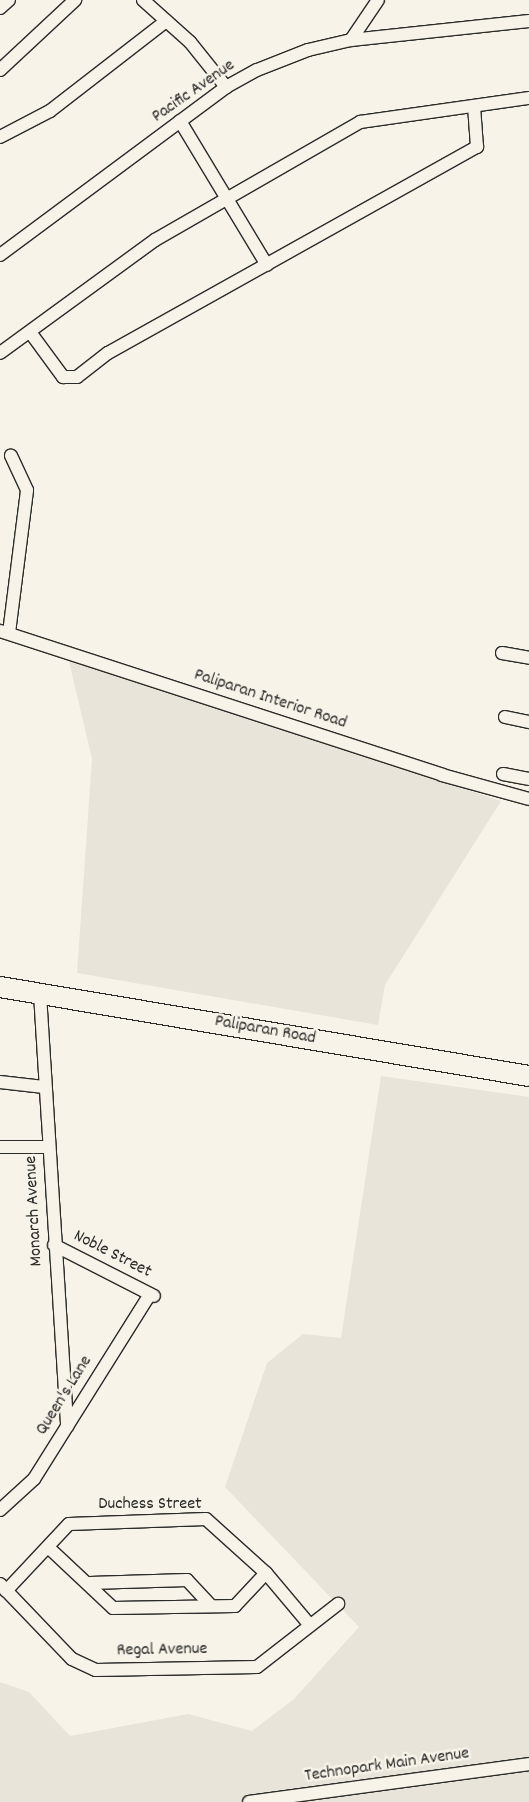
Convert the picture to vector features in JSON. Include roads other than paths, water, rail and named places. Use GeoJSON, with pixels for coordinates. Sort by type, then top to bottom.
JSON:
{"type":"FeatureCollection","features":[{"type":"Feature","properties":{"kind":"main road","name":"Paliparan Road"},"geometry":{"type":"LineString","coordinates":[[0,987],[529,1076]]}},
{"type":"Feature","properties":{"kind":"street"},"geometry":{"type":"LineString","coordinates":[[0,8],[9,0]]}},
{"type":"Feature","properties":{"kind":"street"},"geometry":{"type":"LineString","coordinates":[[0,70],[75,0]]}},
{"type":"Feature","properties":{"kind":"street"},"geometry":{"type":"LineString","coordinates":[[143,0],[190,42],[226,87]]}},
{"type":"Feature","properties":{"kind":"street"},"geometry":{"type":"LineString","coordinates":[[351,40],[378,0]]}},
{"type":"Feature","properties":{"kind":"street"},"geometry":{"type":"LineString","coordinates":[[0,137],[50,111],[166,21]]}},
{"type":"Feature","properties":{"kind":"street","name":"Pacific Avenue"},"geometry":{"type":"LineString","coordinates":[[0,255],[226,87],[308,50],[351,40],[529,21]]}},
{"type":"Feature","properties":{"kind":"street"},"geometry":{"type":"LineString","coordinates":[[0,353],[148,245],[360,122],[529,98]]}},
{"type":"Feature","properties":{"kind":"street"},"geometry":{"type":"LineString","coordinates":[[30,332],[69,380],[267,264],[477,148],[474,106]]}},
{"type":"Feature","properties":{"kind":"street"},"geometry":{"type":"LineString","coordinates":[[180,121],[229,197],[267,264]]}},
{"type":"Feature","properties":{"kind":"street"},"geometry":{"type":"LineString","coordinates":[[5,632],[28,490],[11,455]]}},
{"type":"Feature","properties":{"kind":"street","name":"Paliparan Interior Road"},"geometry":{"type":"LineString","coordinates":[[5,632],[442,775],[529,799]]}},
{"type":"Feature","properties":{"kind":"street"},"geometry":{"type":"LineString","coordinates":[[502,653],[529,658]]}},
{"type":"Feature","properties":{"kind":"street"},"geometry":{"type":"LineString","coordinates":[[505,717],[529,722]]}},
{"type":"Feature","properties":{"kind":"street"},"geometry":{"type":"LineString","coordinates":[[503,774],[529,779]]}},
{"type":"Feature","properties":{"kind":"street","name":"Monarch Avenue"},"geometry":{"type":"LineString","coordinates":[[40,994],[44,1087],[67,1426]]}},
{"type":"Feature","properties":{"kind":"street"},"geometry":{"type":"LineString","coordinates":[[0,1082],[44,1087]]}},
{"type":"Feature","properties":{"kind":"street"},"geometry":{"type":"LineString","coordinates":[[0,1147],[49,1147]]}},
{"type":"Feature","properties":{"kind":"street","name":"Noble Street"},"geometry":{"type":"LineString","coordinates":[[54,1245],[152,1295]]}},
{"type":"Feature","properties":{"kind":"street","name":"Queen's Lane"},"geometry":{"type":"LineString","coordinates":[[0,1510],[34,1479],[152,1295]]}},
{"type":"Feature","properties":{"kind":"street","name":"Duchess Street"},"geometry":{"type":"LineString","coordinates":[[3,1587],[48,1547],[69,1524],[206,1519],[266,1573],[309,1624]]}},
{"type":"Feature","properties":{"kind":"street"},"geometry":{"type":"LineString","coordinates":[[48,1547],[90,1583],[112,1608],[235,1606],[266,1573]]}},
{"type":"Feature","properties":{"kind":"street"},"geometry":{"type":"LineString","coordinates":[[90,1583],[187,1580],[211,1606]]}},
{"type":"Feature","properties":{"kind":"street","name":"Regal Avenue"},"geometry":{"type":"LineString","coordinates":[[3,1587],[72,1659],[96,1670],[258,1667],[279,1654],[309,1624],[338,1604]]}},
{"type":"Feature","properties":{"kind":"street","name":"Technopark Main Avenue"},"geometry":{"type":"LineString","coordinates":[[250,1802],[529,1764]]}}]}
